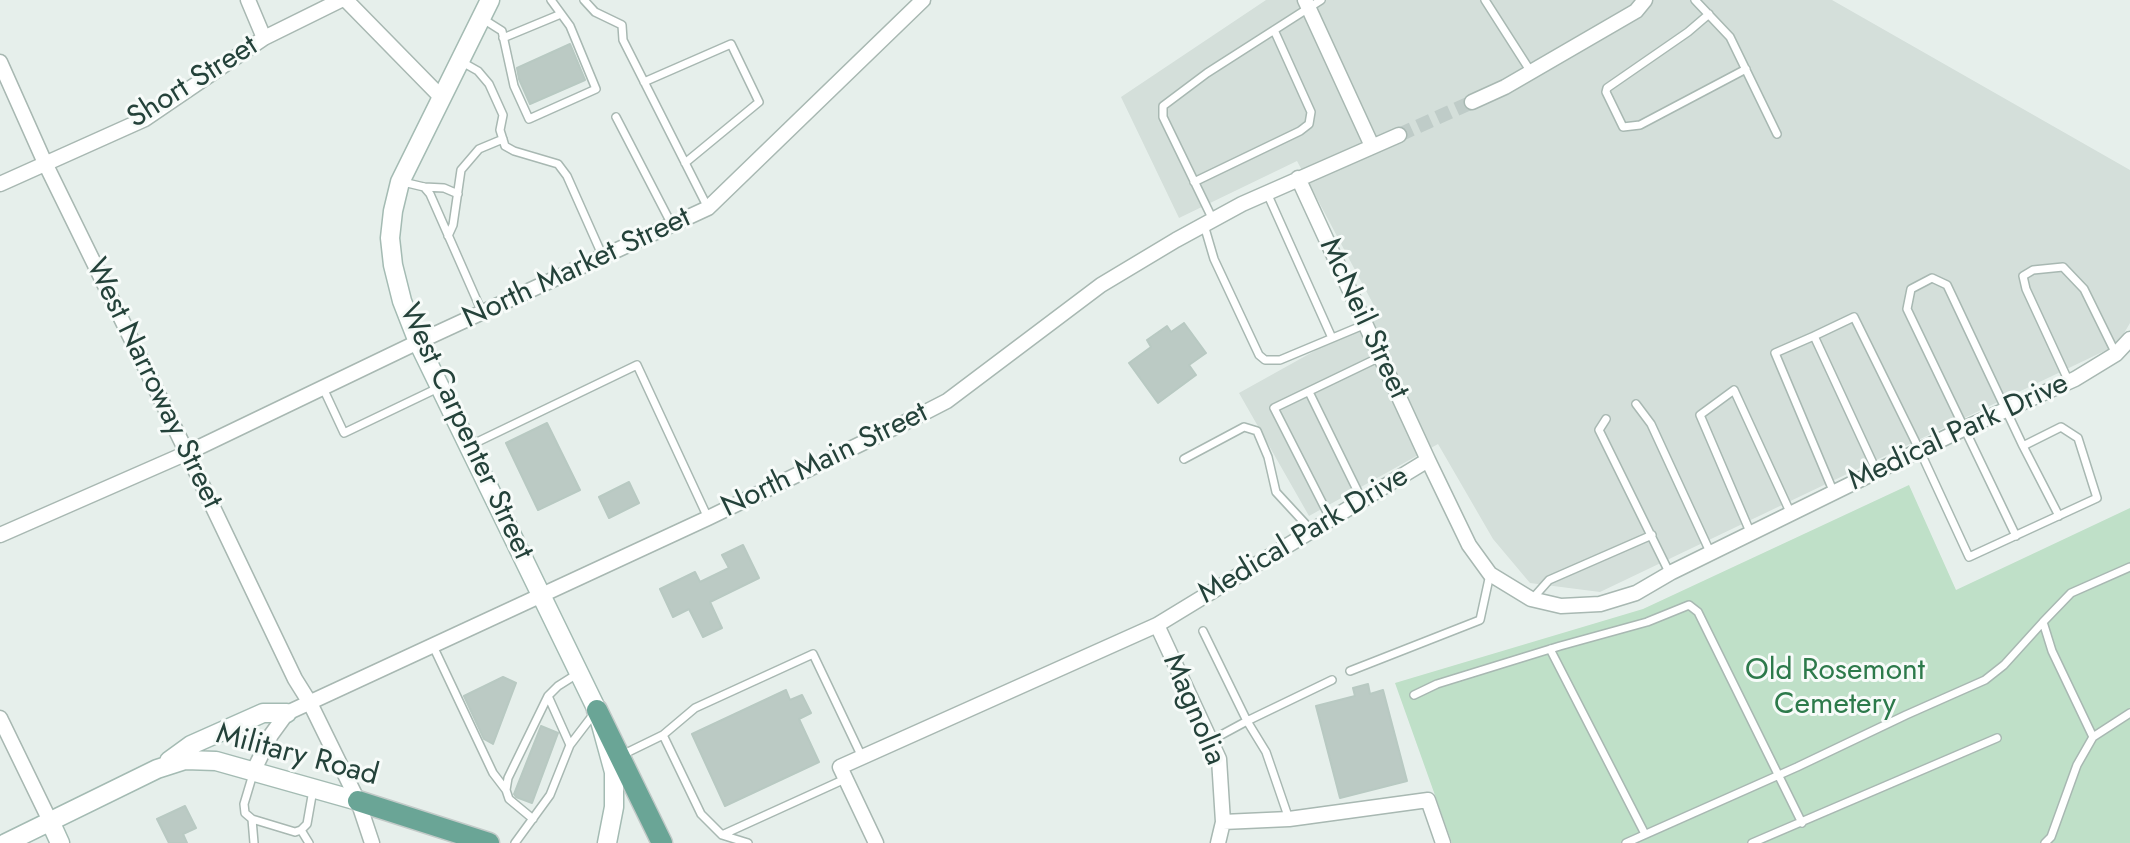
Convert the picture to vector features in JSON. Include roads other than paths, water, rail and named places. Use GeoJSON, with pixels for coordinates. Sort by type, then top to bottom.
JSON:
{"type":"FeatureCollection","features":[{"type":"Feature","properties":{"kind":"main road","name":"West Carpenter Street"},"geometry":{"type":"LineString","coordinates":[[490,0],[400,182],[390,238],[393,265],[402,301],[418,342],[597,710],[614,772],[614,807],[607,843]]}},
{"type":"Feature","properties":{"kind":"main road"},"geometry":{"type":"LineString","coordinates":[[597,710],[662,843]]}},
{"type":"Feature","properties":{"kind":"main road"},"geometry":{"type":"LineString","coordinates":[[157,769],[191,745],[263,713],[287,713]]}},
{"type":"Feature","properties":{"kind":"main road","name":"Military Road"},"geometry":{"type":"LineString","coordinates":[[50,821],[157,769],[185,760],[216,761],[358,801],[489,843]]}},
{"type":"Feature","properties":{"kind":"main road"},"geometry":{"type":"LineString","coordinates":[[6,843],[50,821],[60,843]]}},
{"type":"Feature","properties":{"kind":"street"},"geometry":{"type":"LineString","coordinates":[[248,0],[264,38]]}},
{"type":"Feature","properties":{"kind":"street","name":"Short Street"},"geometry":{"type":"LineString","coordinates":[[0,184],[145,119],[264,38],[343,0],[441,97]]}},
{"type":"Feature","properties":{"kind":"street","name":"North Market Street"},"geometry":{"type":"LineString","coordinates":[[0,535],[187,453],[708,208],[923,0]]}},
{"type":"Feature","properties":{"kind":"street"},"geometry":{"type":"LineString","coordinates":[[1472,102],[1636,11],[1645,0]]}},
{"type":"Feature","properties":{"kind":"street"},"geometry":{"type":"LineString","coordinates":[[1312,3],[1372,146]]}},
{"type":"Feature","properties":{"kind":"street","name":"West Narroway Street"},"geometry":{"type":"LineString","coordinates":[[0,62],[45,163],[295,679],[358,801],[372,843]]}},
{"type":"Feature","properties":{"kind":"street","name":"North Main Street"},"geometry":{"type":"LineString","coordinates":[[287,713],[708,518],[947,401],[1101,285],[1267,193],[1399,135]]}},
{"type":"Feature","properties":{"kind":"street","name":"McNeil Street"},"geometry":{"type":"LineString","coordinates":[[1298,178],[1428,460]]}},
{"type":"Feature","properties":{"kind":"street","name":"Medical Park Drive"},"geometry":{"type":"LineString","coordinates":[[845,779],[840,767],[1157,625],[1428,460],[1469,545],[1490,574],[1531,599],[1561,606],[1600,604],[1636,593],[1965,428],[2069,382],[2116,354],[2130,339]]}},
{"type":"Feature","properties":{"kind":"street","name":"Magnolia"},"geometry":{"type":"LineString","coordinates":[[1157,625],[1219,759],[1223,822],[1218,843]]}},
{"type":"Feature","properties":{"kind":"street"},"geometry":{"type":"LineString","coordinates":[[253,772],[271,735],[287,713]]}},
{"type":"Feature","properties":{"kind":"street"},"geometry":{"type":"LineString","coordinates":[[0,718],[50,821]]}},
{"type":"Feature","properties":{"kind":"street"},"geometry":{"type":"LineString","coordinates":[[845,779],[876,843]]}},
{"type":"Feature","properties":{"kind":"street"},"geometry":{"type":"LineString","coordinates":[[1223,822],[1289,819],[1428,800],[1443,843]]}},
{"type":"Feature","properties":{"kind":"lane"},"geometry":{"type":"LineString","coordinates":[[481,18],[502,31],[514,86],[529,119],[596,89],[570,26],[551,0]]}},
{"type":"Feature","properties":{"kind":"lane"},"geometry":{"type":"LineString","coordinates":[[584,0],[595,12],[622,25],[623,40],[708,208]]}},
{"type":"Feature","properties":{"kind":"lane"},"geometry":{"type":"LineString","coordinates":[[1485,0],[1531,72]]}},
{"type":"Feature","properties":{"kind":"lane"},"geometry":{"type":"LineString","coordinates":[[1695,0],[1730,37],[1777,134]]}},
{"type":"Feature","properties":{"kind":"lane"},"geometry":{"type":"LineString","coordinates":[[1312,3],[1163,106],[1163,117],[1194,182],[1208,223],[1214,259],[1259,355],[1265,360],[1280,360],[1366,324]]}},
{"type":"Feature","properties":{"kind":"lane"},"geometry":{"type":"LineString","coordinates":[[503,38],[561,14]]}},
{"type":"Feature","properties":{"kind":"lane"},"geometry":{"type":"LineString","coordinates":[[1709,14],[1607,88],[1606,92],[1623,127],[1640,125],[1746,69]]}},
{"type":"Feature","properties":{"kind":"lane"},"geometry":{"type":"LineString","coordinates":[[1194,182],[1309,124],[1311,112],[1274,30]]}},
{"type":"Feature","properties":{"kind":"lane"},"geometry":{"type":"LineString","coordinates":[[644,82],[731,44],[759,102],[685,163]]}},
{"type":"Feature","properties":{"kind":"lane"},"geometry":{"type":"LineString","coordinates":[[459,61],[478,71],[489,84],[503,115],[500,130],[505,146],[558,164],[567,176],[603,257]]}},
{"type":"Feature","properties":{"kind":"lane"},"geometry":{"type":"LineString","coordinates":[[616,117],[672,225]]}},
{"type":"Feature","properties":{"kind":"lane"},"geometry":{"type":"LineString","coordinates":[[448,236],[453,225],[461,170],[479,149],[503,139]]}},
{"type":"Feature","properties":{"kind":"lane"},"geometry":{"type":"LineString","coordinates":[[400,182],[444,188],[458,194]]}},
{"type":"Feature","properties":{"kind":"lane"},"geometry":{"type":"LineString","coordinates":[[424,187],[430,194],[482,312]]}},
{"type":"Feature","properties":{"kind":"lane"},"geometry":{"type":"LineString","coordinates":[[1267,193],[1332,338]]}},
{"type":"Feature","properties":{"kind":"lane"},"geometry":{"type":"LineString","coordinates":[[2069,382],[2026,289],[2023,276],[2033,270],[2063,267],[2084,289],[2116,354]]}},
{"type":"Feature","properties":{"kind":"lane"},"geometry":{"type":"LineString","coordinates":[[2016,536],[1907,309],[1911,289],[1932,278],[1947,285],[2059,516]]}},
{"type":"Feature","properties":{"kind":"lane"},"geometry":{"type":"LineString","coordinates":[[1834,493],[1775,353],[1854,317],[1969,557],[2097,498],[2078,438],[2061,427],[2023,446]]}},
{"type":"Feature","properties":{"kind":"lane"},"geometry":{"type":"LineString","coordinates":[[1814,336],[1877,472]]}},
{"type":"Feature","properties":{"kind":"lane"},"geometry":{"type":"LineString","coordinates":[[1331,520],[1274,408],[1381,357]]}},
{"type":"Feature","properties":{"kind":"lane"},"geometry":{"type":"LineString","coordinates":[[469,446],[637,365],[708,518]]}},
{"type":"Feature","properties":{"kind":"lane"},"geometry":{"type":"LineString","coordinates":[[323,388],[344,433],[440,387]]}},
{"type":"Feature","properties":{"kind":"lane"},"geometry":{"type":"LineString","coordinates":[[1751,534],[1700,415],[1734,390],[1791,514]]}},
{"type":"Feature","properties":{"kind":"lane"},"geometry":{"type":"LineString","coordinates":[[1309,392],[1362,500]]}},
{"type":"Feature","properties":{"kind":"lane"},"geometry":{"type":"LineString","coordinates":[[1636,404],[1651,424],[1711,554]]}},
{"type":"Feature","properties":{"kind":"lane"},"geometry":{"type":"LineString","coordinates":[[1606,419],[1599,430],[1670,574]]}},
{"type":"Feature","properties":{"kind":"lane"},"geometry":{"type":"LineString","coordinates":[[1184,459],[1244,427],[1257,431],[1268,457],[1276,492],[1312,531]]}},
{"type":"Feature","properties":{"kind":"lane"},"geometry":{"type":"LineString","coordinates":[[1531,599],[1549,580],[1652,535]]}},
{"type":"Feature","properties":{"kind":"lane"},"geometry":{"type":"LineString","coordinates":[[1626,843],[1985,680],[2004,665],[2071,593],[2130,567]]}},
{"type":"Feature","properties":{"kind":"lane"},"geometry":{"type":"LineString","coordinates":[[1350,671],[1480,620],[1490,574]]}},
{"type":"Feature","properties":{"kind":"lane"},"geometry":{"type":"LineString","coordinates":[[1414,695],[1437,684],[1647,622],[1689,605],[1698,612],[1802,823]]}},
{"type":"Feature","properties":{"kind":"lane"},"geometry":{"type":"LineString","coordinates":[[2043,622],[2052,651],[2093,737]]}},
{"type":"Feature","properties":{"kind":"lane"},"geometry":{"type":"LineString","coordinates":[[1203,631],[1247,721],[1266,752],[1289,819]]}},
{"type":"Feature","properties":{"kind":"lane"},"geometry":{"type":"LineString","coordinates":[[433,646],[493,773],[509,799],[533,819]]}},
{"type":"Feature","properties":{"kind":"lane"},"geometry":{"type":"LineString","coordinates":[[1550,649],[1645,834]]}},
{"type":"Feature","properties":{"kind":"lane"},"geometry":{"type":"LineString","coordinates":[[620,757],[663,735],[695,708],[813,654],[862,758]]}},
{"type":"Feature","properties":{"kind":"lane"},"geometry":{"type":"LineString","coordinates":[[506,790],[508,778],[548,696],[579,673]]}},
{"type":"Feature","properties":{"kind":"lane"},"geometry":{"type":"LineString","coordinates":[[1210,741],[1332,680]]}},
{"type":"Feature","properties":{"kind":"lane"},"geometry":{"type":"LineString","coordinates":[[548,696],[570,745]]}},
{"type":"Feature","properties":{"kind":"lane"},"geometry":{"type":"LineString","coordinates":[[515,843],[550,795],[570,745],[597,710]]}},
{"type":"Feature","properties":{"kind":"lane"},"geometry":{"type":"LineString","coordinates":[[2046,843],[2051,837],[2077,765],[2093,737],[2130,713]]}},
{"type":"Feature","properties":{"kind":"lane"},"geometry":{"type":"LineString","coordinates":[[663,735],[701,814],[722,835],[748,843]]}},
{"type":"Feature","properties":{"kind":"lane"},"geometry":{"type":"LineString","coordinates":[[1752,843],[1997,738]]}},
{"type":"Feature","properties":{"kind":"lane"},"geometry":{"type":"LineString","coordinates":[[253,772],[244,804],[245,813],[252,819],[295,832],[307,824],[313,790]]}},
{"type":"Feature","properties":{"kind":"lane"},"geometry":{"type":"LineString","coordinates":[[722,835],[845,779]]}},
{"type":"Feature","properties":{"kind":"lane"},"geometry":{"type":"LineString","coordinates":[[252,819],[254,843]]}},
{"type":"Feature","properties":{"kind":"lane"},"geometry":{"type":"LineString","coordinates":[[301,830],[309,843]]}},
{"type":"Feature","properties":{"kind":"tunnel"},"geometry":{"type":"LineString","coordinates":[[1399,135],[1472,102]]}},
{"type":"Feature","properties":{"kind":"park label","name":"Old Rosemont Cemetery"},"geometry":{"type":"Point","coordinates":[1835,689]}}]}
